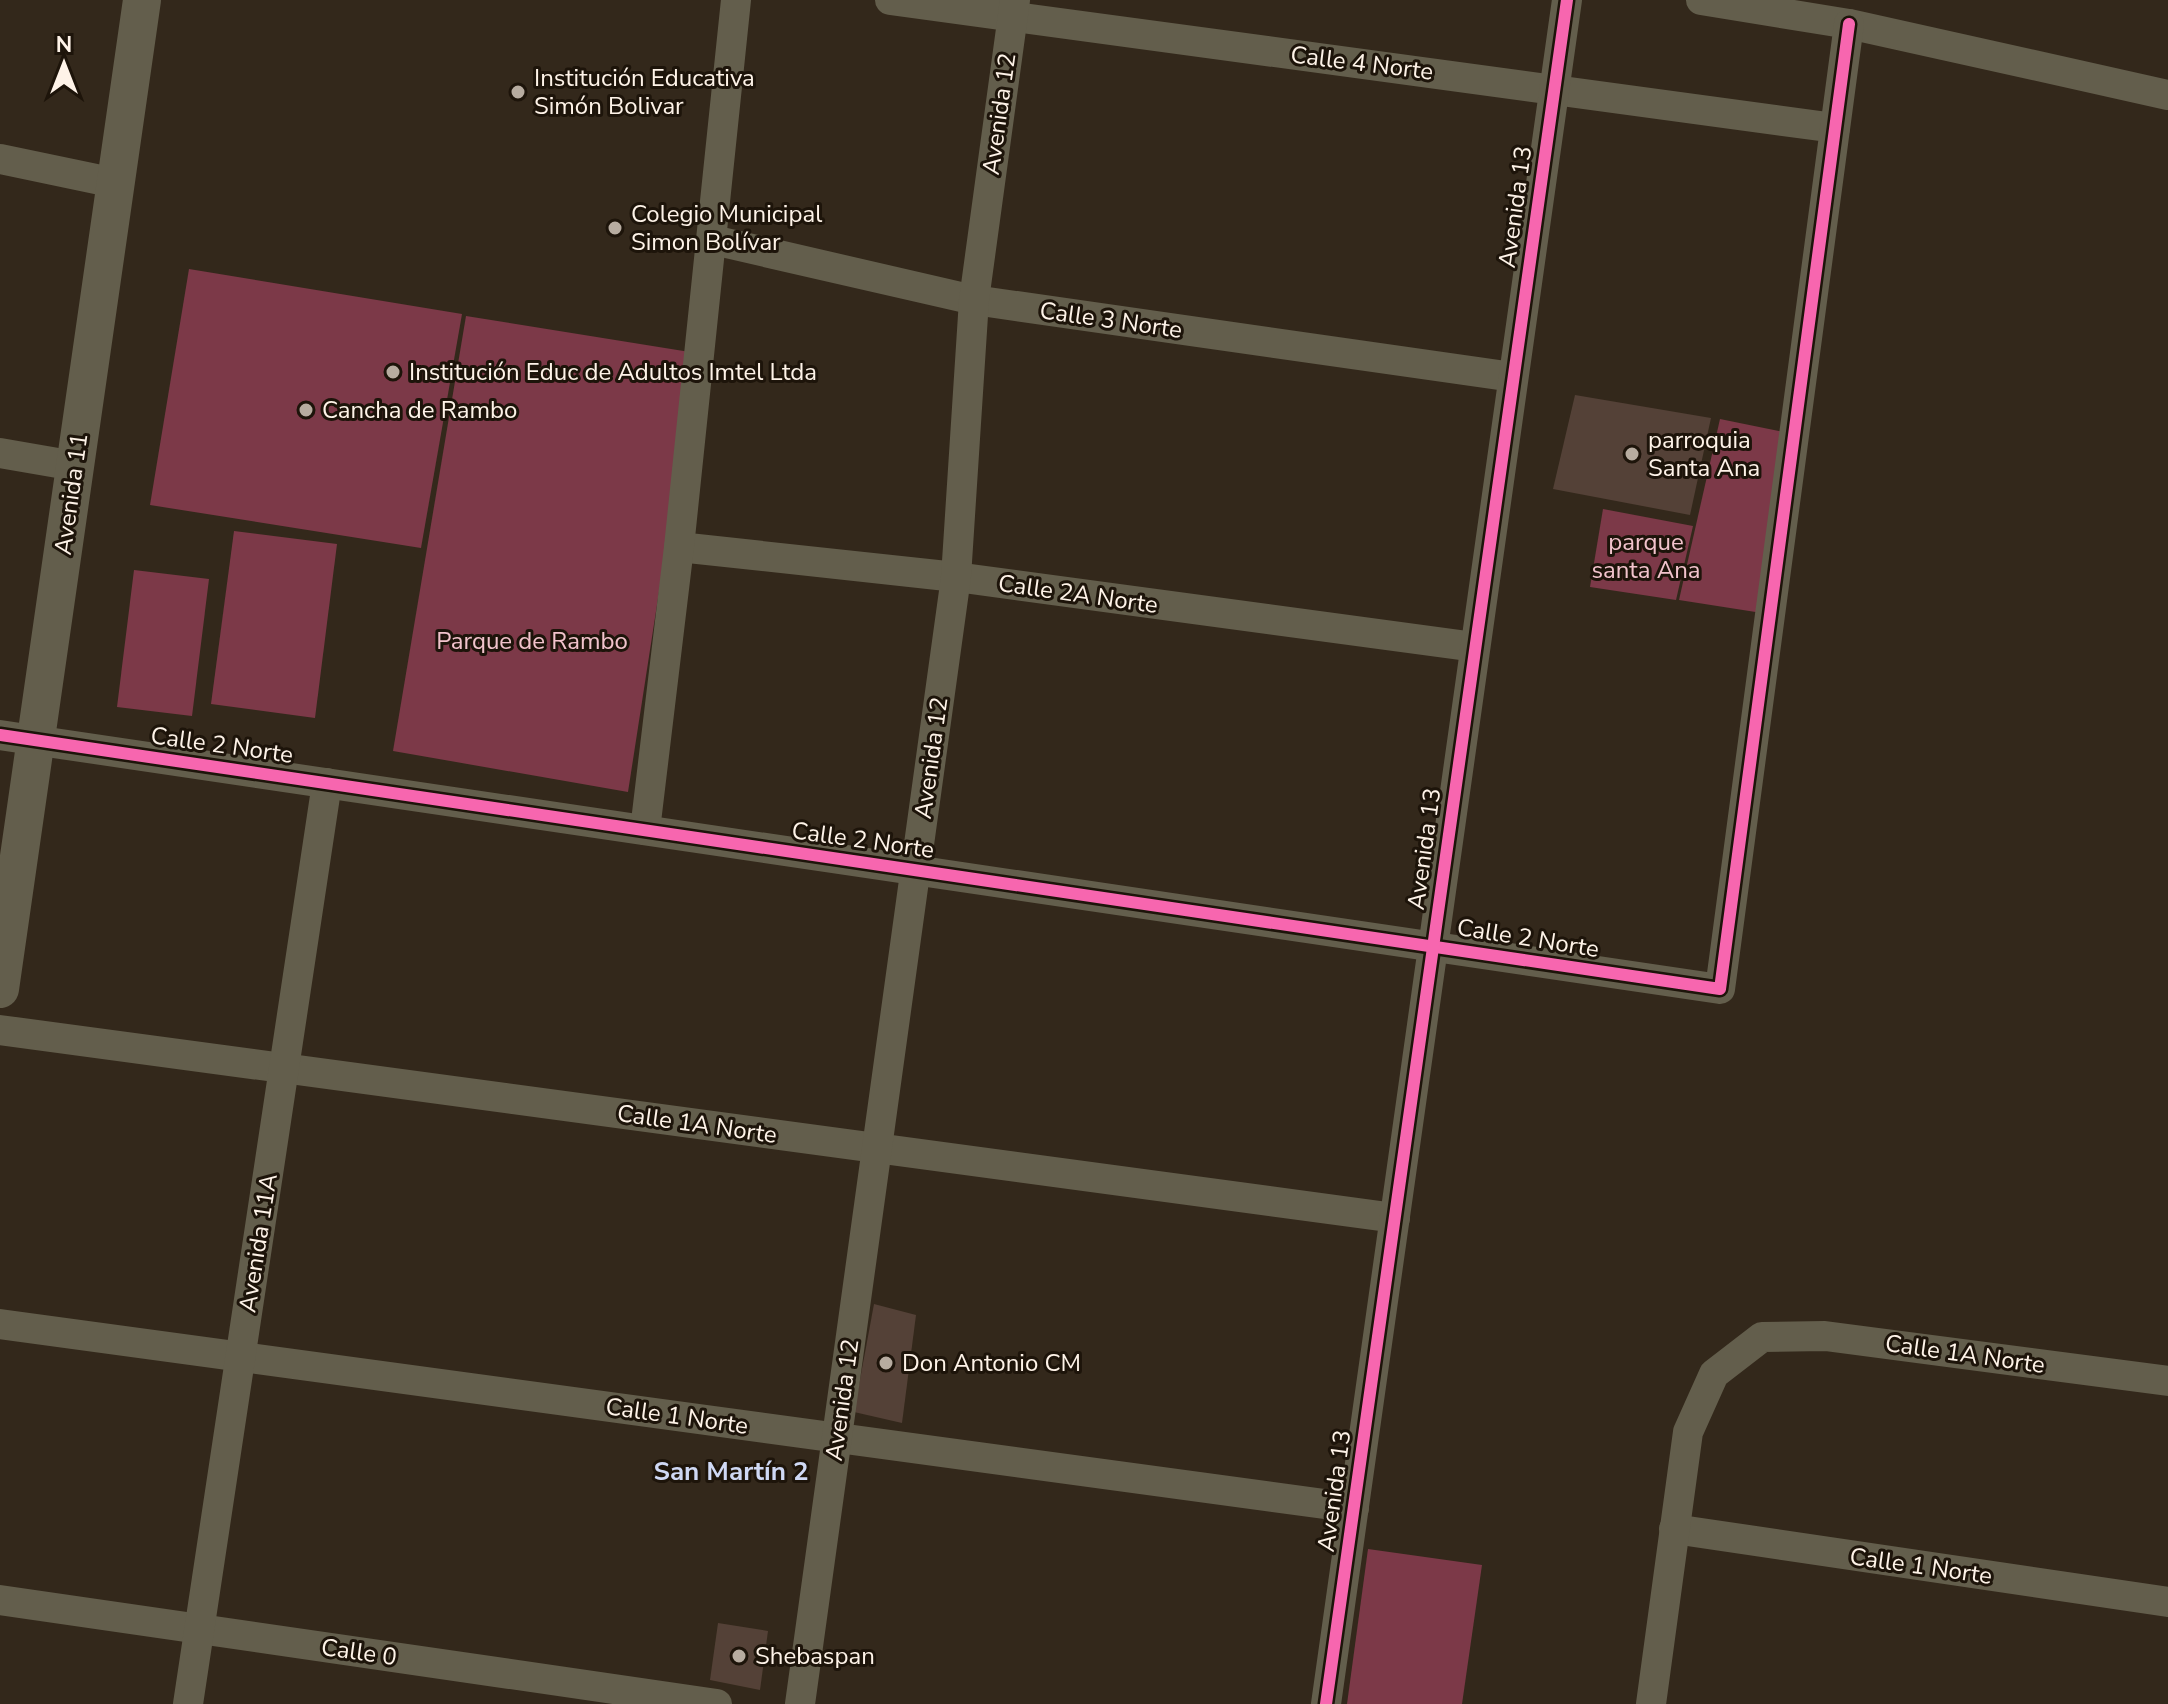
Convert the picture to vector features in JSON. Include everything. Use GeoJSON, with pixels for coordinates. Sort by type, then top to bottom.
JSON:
{"type":"FeatureCollection","features":[{"type":"Feature","properties":{"kind":"street","name":"Avenida 11"},"geometry":{"type":"LineString","coordinates":[[0,989],[18,737],[75,466],[142,0]]}},
{"type":"Feature","properties":{"kind":"street"},"geometry":{"type":"LineString","coordinates":[[645,830],[713,240],[736,0]]}},
{"type":"Feature","properties":{"kind":"street","name":"Calle 4 Norte"},"geometry":{"type":"LineString","coordinates":[[890,0],[1013,9],[1835,128]]}},
{"type":"Feature","properties":{"kind":"street","name":"Avenida 13"},"geometry":{"type":"LineString","coordinates":[[1326,1704],[1567,0]]}},
{"type":"Feature","properties":{"kind":"street"},"geometry":{"type":"LineString","coordinates":[[1701,0],[1849,24],[2168,95]]}},
{"type":"Feature","properties":{"kind":"street","name":"Avenida 12"},"geometry":{"type":"LineString","coordinates":[[800,1704],[956,577],[974,300],[1013,9]]}},
{"type":"Feature","properties":{"kind":"street"},"geometry":{"type":"LineString","coordinates":[[1835,128],[1849,24]]}},
{"type":"Feature","properties":{"kind":"street","name":"Calle 2 Norte"},"geometry":{"type":"LineString","coordinates":[[18,737],[1720,989],[1835,128]]}},
{"type":"Feature","properties":{"kind":"street"},"geometry":{"type":"LineString","coordinates":[[0,159],[115,183]]}},
{"type":"Feature","properties":{"kind":"street","name":"Calle 3 Norte"},"geometry":{"type":"LineString","coordinates":[[713,240],[974,300],[1513,377]]}},
{"type":"Feature","properties":{"kind":"street"},"geometry":{"type":"LineString","coordinates":[[0,453],[75,466]]}},
{"type":"Feature","properties":{"kind":"street","name":"Calle 2A Norte"},"geometry":{"type":"LineString","coordinates":[[679,547],[956,577],[1475,647]]}},
{"type":"Feature","properties":{"kind":"street","name":"Avenida 11A"},"geometry":{"type":"LineString","coordinates":[[188,1704],[327,783]]}},
{"type":"Feature","properties":{"kind":"street","name":"Calle 1A Norte"},"geometry":{"type":"LineString","coordinates":[[0,1030],[1395,1218]]}},
{"type":"Feature","properties":{"kind":"street","name":"Calle 1 Norte"},"geometry":{"type":"LineString","coordinates":[[0,1324],[1354,1508]]}},
{"type":"Feature","properties":{"kind":"street","name":"Calle 1A Norte"},"geometry":{"type":"LineString","coordinates":[[1674,1529],[1688,1432],[1714,1374],[1762,1337],[1825,1336],[2168,1381]]}},
{"type":"Feature","properties":{"kind":"street"},"geometry":{"type":"LineString","coordinates":[[1651,1704],[1674,1529]]}},
{"type":"Feature","properties":{"kind":"street","name":"Calle 1 Norte"},"geometry":{"type":"LineString","coordinates":[[1674,1529],[2168,1602]]}},
{"type":"Feature","properties":{"kind":"street","name":"Calle 0"},"geometry":{"type":"LineString","coordinates":[[0,1600],[717,1704]]}},
{"type":"Feature","properties":{"kind":"green space","name":"Cancha de Rambo"},"geometry":{"type":"Polygon","coordinates":[[[189,269],[462,314],[421,548],[150,505],[189,269]]]}},
{"type":"Feature","properties":{"kind":"green space","name":"Parque de Rambo"},"geometry":{"type":"Polygon","coordinates":[[[466,316],[696,353],[628,792],[393,751],[466,316]]]}},
{"type":"Feature","properties":{"kind":"green space"},"geometry":{"type":"Polygon","coordinates":[[[1720,419],[1784,432],[1762,613],[1679,600],[1720,419]]]}},
{"type":"Feature","properties":{"kind":"green space","name":"parque santa Ana"},"geometry":{"type":"Polygon","coordinates":[[[1603,509],[1693,526],[1676,600],[1590,587],[1603,509]]]}},
{"type":"Feature","properties":{"kind":"green space"},"geometry":{"type":"Polygon","coordinates":[[[234,531],[337,544],[315,718],[211,704],[234,531]]]}},
{"type":"Feature","properties":{"kind":"green space"},"geometry":{"type":"Polygon","coordinates":[[[134,570],[209,579],[192,716],[117,707],[134,570]]]}},
{"type":"Feature","properties":{"kind":"green space"},"geometry":{"type":"Polygon","coordinates":[[[1368,1549],[1482,1565],[1462,1704],[1347,1704],[1368,1549]]]}},
{"type":"Feature","properties":{"kind":"building","name":"parroquia Santa Ana"},"geometry":{"type":"Polygon","coordinates":[[[1575,395],[1711,418],[1690,515],[1553,489],[1575,395]]]}},
{"type":"Feature","properties":{"kind":"building","name":"Don Antonio CM"},"geometry":{"type":"Polygon","coordinates":[[[874,1304],[916,1315],[902,1423],[854,1412],[874,1304]]]}},
{"type":"Feature","properties":{"kind":"building","name":"Shebaspan"},"geometry":{"type":"Polygon","coordinates":[[[718,1623],[768,1631],[760,1690],[710,1680],[718,1623]]]}},
{"type":"Feature","properties":{"kind":"cycle path"},"geometry":{"type":"LineString","coordinates":[[1326,1704],[1567,0]]}},
{"type":"Feature","properties":{"kind":"cycle path"},"geometry":{"type":"LineString","coordinates":[[0,735],[1720,989],[1849,24]]}},
{"type":"Feature","properties":{"kind":"place","name":"Institución Educativa Simón Bolivar"},"geometry":{"type":"Point","coordinates":[518,92]}},
{"type":"Feature","properties":{"kind":"place","name":"Colegio Municipal Simon Bolívar"},"geometry":{"type":"Point","coordinates":[615,228]}},
{"type":"Feature","properties":{"kind":"place","name":"Institución Educ de Adultos Imtel Ltda"},"geometry":{"type":"Point","coordinates":[393,372]}},
{"type":"Feature","properties":{"kind":"place","name":"Cancha de Rambo"},"geometry":{"type":"Point","coordinates":[306,410]}},
{"type":"Feature","properties":{"kind":"place","name":"parroquia Santa Ana"},"geometry":{"type":"Point","coordinates":[1632,454]}},
{"type":"Feature","properties":{"kind":"place","name":"Don Antonio CM"},"geometry":{"type":"Point","coordinates":[886,1363]}},
{"type":"Feature","properties":{"kind":"place","name":"Shebaspan"},"geometry":{"type":"Point","coordinates":[739,1656]}},
{"type":"Feature","properties":{"kind":"district","name":"San Martín 2"},"geometry":{"type":"Point","coordinates":[731,1471]}}]}
